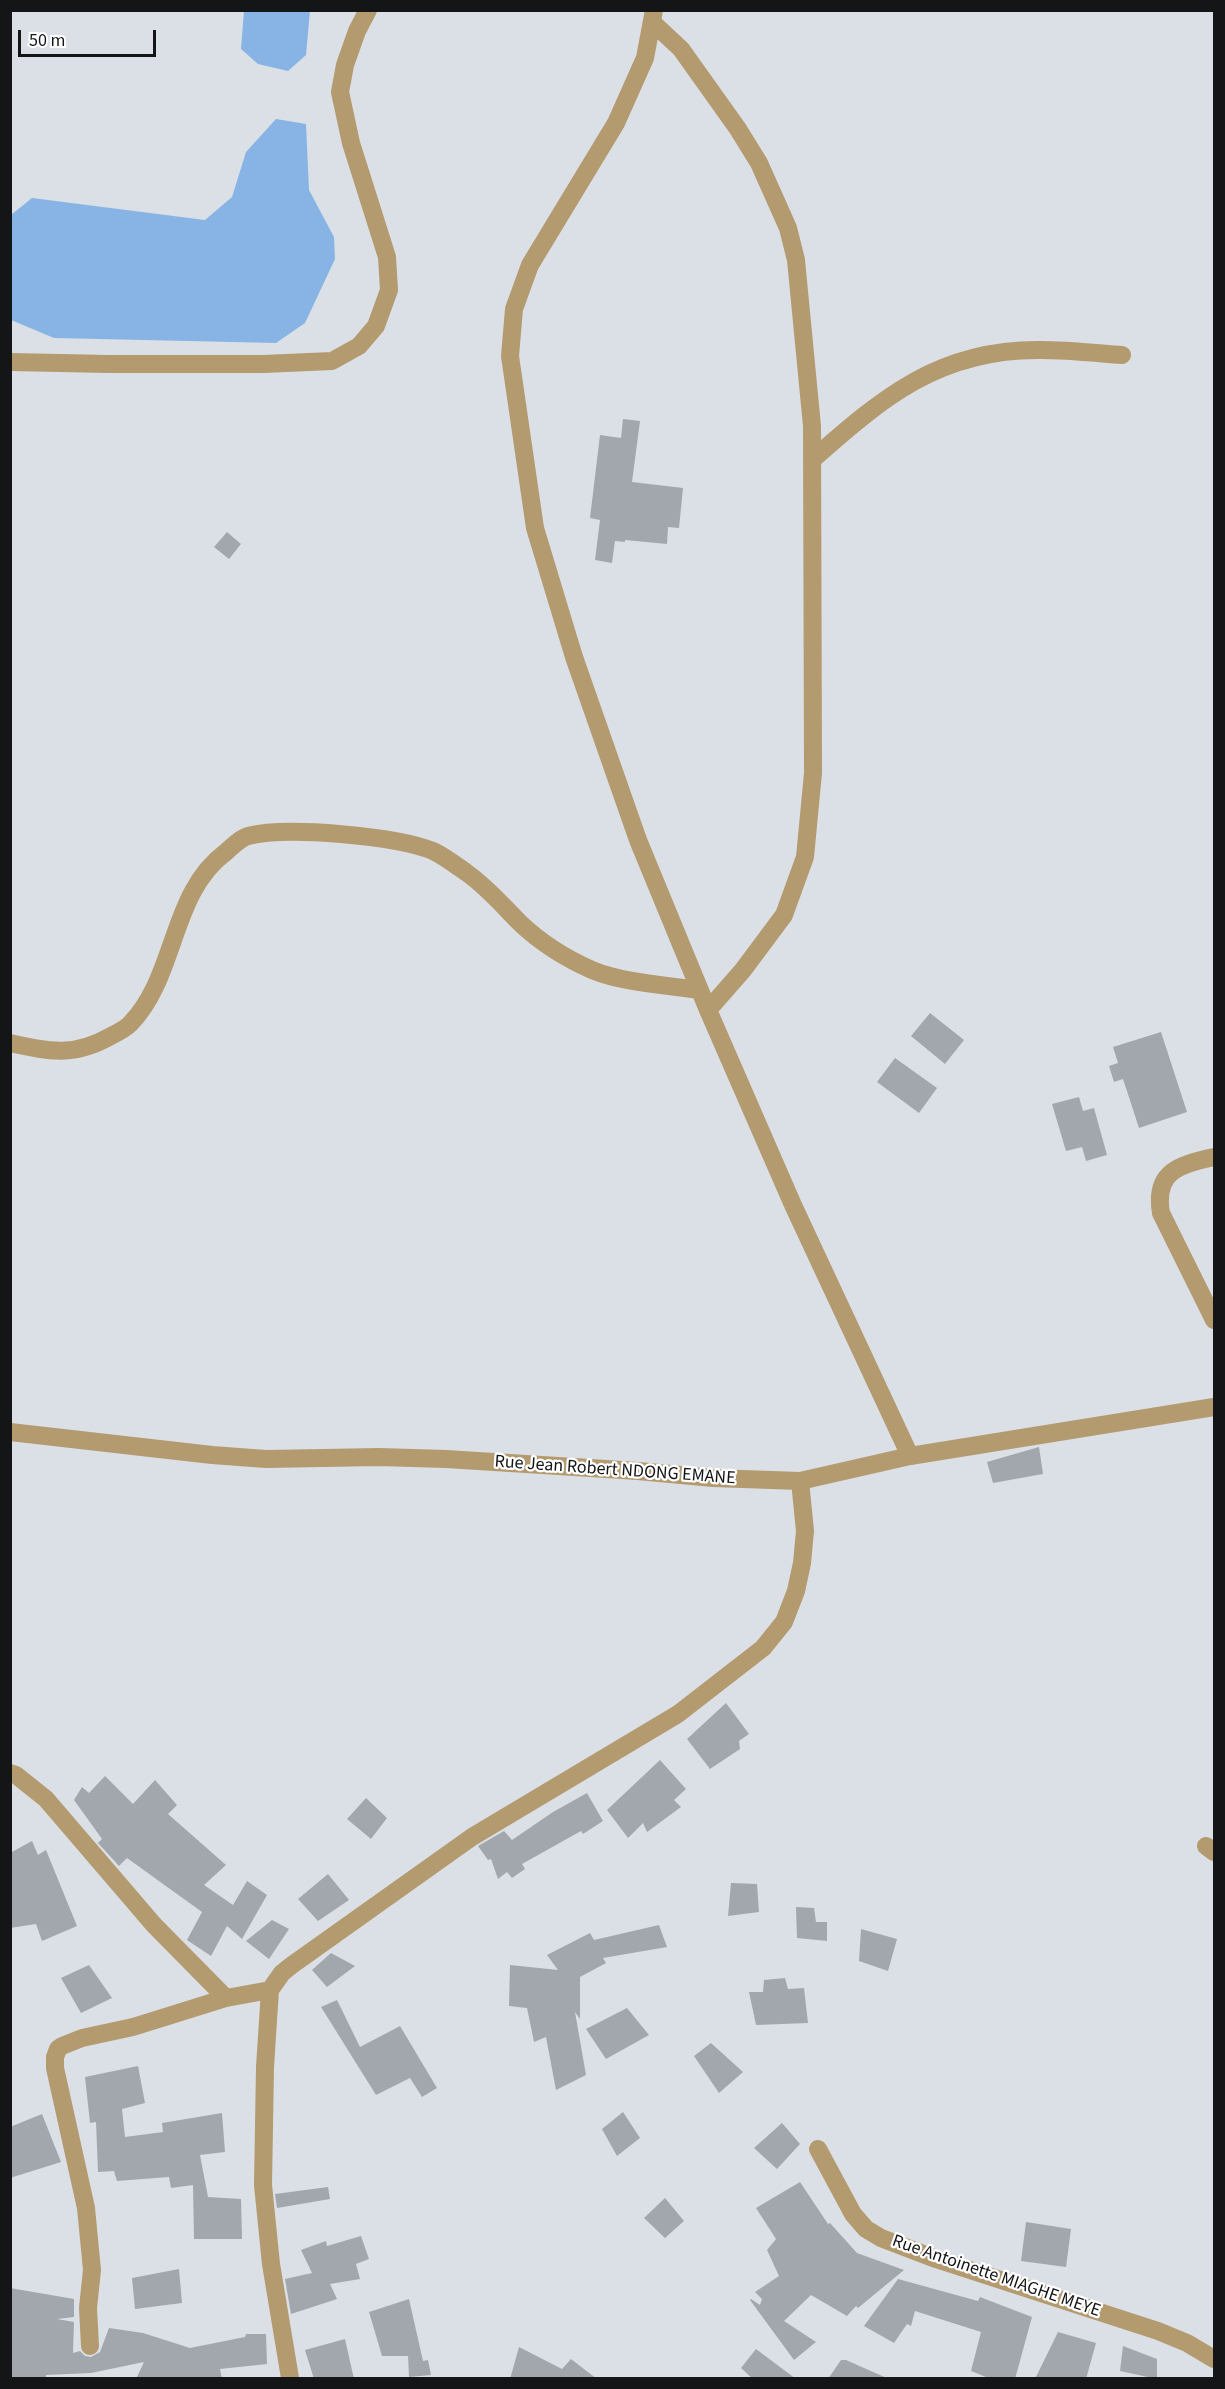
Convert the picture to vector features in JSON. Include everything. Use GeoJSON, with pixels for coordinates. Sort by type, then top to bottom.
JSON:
{"type":"FeatureCollection","features":[{"type":"Feature","properties":{"kind":"street"},"geometry":{"type":"LineString","coordinates":[[10,362],[263,364],[333,361],[359,346],[376,326],[389,290],[387,257],[351,143],[340,92],[345,65],[357,31],[368,10]]}},
{"type":"Feature","properties":{"kind":"street"},"geometry":{"type":"LineString","coordinates":[[653,16],[681,49],[738,129],[759,163],[788,228],[796,260],[812,426],[813,773],[805,857],[784,915],[743,970],[708,1011]]}},
{"type":"Feature","properties":{"kind":"street"},"geometry":{"type":"LineString","coordinates":[[653,16],[645,58],[616,123],[530,265],[514,309],[510,356],[535,528],[574,657],[634,829],[699,990],[793,1205],[910,1456]]}},
{"type":"Feature","properties":{"kind":"street"},"geometry":{"type":"LineString","coordinates":[[812,460],[864,414],[919,378],[960,360],[1000,352],[1040,350],[1122,355]]}},
{"type":"Feature","properties":{"kind":"street"},"geometry":{"type":"LineString","coordinates":[[10,1043],[60,1052],[95,1045],[129,1026],[154,990],[196,884],[217,858],[246,837],[279,832],[323,833],[393,841],[433,851],[468,874],[522,925],[565,956],[594,971],[699,990]]}},
{"type":"Feature","properties":{"kind":"street"},"geometry":{"type":"LineString","coordinates":[[1215,1157],[1179,1167],[1166,1178],[1158,1196],[1161,1213],[1215,1320]]}},
{"type":"Feature","properties":{"kind":"street","name":"Rue Jean Robert NDONG EMANE"},"geometry":{"type":"LineString","coordinates":[[10,1432],[266,1459],[379,1457],[446,1459],[713,1478],[800,1481],[910,1456],[1215,1407]]}},
{"type":"Feature","properties":{"kind":"street"},"geometry":{"type":"LineString","coordinates":[[290,2379],[271,2264],[263,2185],[265,2067],[270,1990],[282,1973],[292,1965],[472,1837],[678,1714],[764,1648],[784,1622],[798,1582],[805,1531],[800,1481]]}},
{"type":"Feature","properties":{"kind":"street"},"geometry":{"type":"LineString","coordinates":[[10,1773],[16,1775],[46,1800],[154,1925],[226,1998]]}},
{"type":"Feature","properties":{"kind":"street"},"geometry":{"type":"LineString","coordinates":[[90,2346],[88,2308],[92,2270],[87,2208],[55,2068],[55,2054],[62,2046],[82,2038],[133,2027],[226,1998],[270,1990]]}},
{"type":"Feature","properties":{"kind":"street","name":"Rue Antoinette MIAGHE MEYE"},"geometry":{"type":"LineString","coordinates":[[818,2149],[853,2214],[873,2234],[936,2259],[1158,2331],[1187,2343],[1215,2359]]}},
{"type":"Feature","properties":{"kind":"water"},"geometry":{"type":"Polygon","coordinates":[[[244,11],[310,11],[306,55],[288,71],[258,64],[241,49],[244,11]]]}},
{"type":"Feature","properties":{"kind":"water"},"geometry":{"type":"Polygon","coordinates":[[[276,119],[306,124],[309,190],[334,237],[335,259],[305,323],[276,343],[54,338],[11,320],[11,215],[32,198],[205,220],[232,197],[246,152],[276,119]]]}},
{"type":"Feature","properties":{"kind":"building"},"geometry":{"type":"Polygon","coordinates":[[[623,419],[640,421],[632,482],[683,488],[679,528],[668,527],[667,544],[615,541],[612,563],[595,560],[600,520],[590,518],[600,435],[621,438],[623,419]]]}},
{"type":"Feature","properties":{"kind":"building"},"geometry":{"type":"Polygon","coordinates":[[[227,532],[241,544],[229,559],[214,547],[227,532]]]}},
{"type":"Feature","properties":{"kind":"building"},"geometry":{"type":"Polygon","coordinates":[[[930,1013],[964,1040],[945,1064],[911,1036],[930,1013]]]}},
{"type":"Feature","properties":{"kind":"building"},"geometry":{"type":"Polygon","coordinates":[[[1161,1032],[1187,1112],[1139,1128],[1123,1079],[1114,1082],[1109,1066],[1118,1063],[1113,1047],[1161,1032]]]}},
{"type":"Feature","properties":{"kind":"building"},"geometry":{"type":"Polygon","coordinates":[[[895,1058],[937,1088],[919,1113],[877,1082],[895,1058]]]}},
{"type":"Feature","properties":{"kind":"building"},"geometry":{"type":"Polygon","coordinates":[[[1079,1097],[1083,1111],[1094,1108],[1107,1155],[1086,1161],[1082,1147],[1066,1151],[1052,1104],[1079,1097]]]}},
{"type":"Feature","properties":{"kind":"building"},"geometry":{"type":"Polygon","coordinates":[[[1039,1447],[1043,1474],[993,1483],[987,1462],[1039,1447]]]}},
{"type":"Feature","properties":{"kind":"building"},"geometry":{"type":"Polygon","coordinates":[[[726,1703],[749,1734],[739,1741],[740,1749],[710,1769],[687,1739],[726,1703]]]}},
{"type":"Feature","properties":{"kind":"building"},"geometry":{"type":"Polygon","coordinates":[[[660,1760],[686,1789],[674,1800],[681,1807],[647,1832],[643,1823],[628,1838],[607,1810],[660,1760]]]}},
{"type":"Feature","properties":{"kind":"building"},"geometry":{"type":"Polygon","coordinates":[[[105,1776],[133,1804],[155,1780],[177,1805],[168,1814],[226,1865],[204,1885],[233,1905],[247,1881],[267,1895],[242,1939],[227,1926],[211,1956],[187,1940],[202,1912],[127,1858],[119,1866],[98,1843],[102,1839],[74,1800],[82,1787],[89,1793],[105,1776]]]}},
{"type":"Feature","properties":{"kind":"building"},"geometry":{"type":"Polygon","coordinates":[[[587,1793],[603,1821],[583,1834],[581,1831],[522,1864],[525,1869],[512,1878],[507,1872],[498,1879],[491,1859],[488,1860],[478,1846],[504,1831],[512,1840],[553,1812],[587,1793]]]}},
{"type":"Feature","properties":{"kind":"building"},"geometry":{"type":"Polygon","coordinates":[[[366,1798],[387,1818],[371,1839],[347,1819],[366,1798]]]}},
{"type":"Feature","properties":{"kind":"building"},"geometry":{"type":"Polygon","coordinates":[[[32,1841],[38,1855],[46,1850],[77,1926],[42,1941],[36,1924],[10,1928],[10,1853],[32,1841]]]}},
{"type":"Feature","properties":{"kind":"building"},"geometry":{"type":"Polygon","coordinates":[[[328,1874],[349,1900],[318,1921],[298,1899],[328,1874]]]}},
{"type":"Feature","properties":{"kind":"building"},"geometry":{"type":"Polygon","coordinates":[[[731,1883],[757,1884],[759,1912],[728,1916],[731,1883]]]}},
{"type":"Feature","properties":{"kind":"building"},"geometry":{"type":"Polygon","coordinates":[[[796,1907],[814,1908],[816,1922],[827,1922],[827,1941],[797,1938],[796,1907]]]}},
{"type":"Feature","properties":{"kind":"building"},"geometry":{"type":"Polygon","coordinates":[[[272,1920],[289,1929],[269,1959],[246,1941],[272,1920]]]}},
{"type":"Feature","properties":{"kind":"building"},"geometry":{"type":"Polygon","coordinates":[[[659,1925],[667,1947],[603,1958],[606,1963],[580,1977],[580,2019],[575,2012],[586,2075],[556,2090],[546,2037],[534,2042],[527,2008],[509,2006],[510,1965],[558,1970],[547,1955],[590,1933],[594,1940],[659,1925]]]}},
{"type":"Feature","properties":{"kind":"building"},"geometry":{"type":"Polygon","coordinates":[[[861,1929],[897,1939],[888,1971],[859,1961],[861,1929]]]}},
{"type":"Feature","properties":{"kind":"building"},"geometry":{"type":"Polygon","coordinates":[[[331,1953],[355,1966],[327,1987],[312,1970],[331,1953]]]}},
{"type":"Feature","properties":{"kind":"building"},"geometry":{"type":"Polygon","coordinates":[[[89,1965],[112,1998],[81,2013],[61,1978],[89,1965]]]}},
{"type":"Feature","properties":{"kind":"building"},"geometry":{"type":"Polygon","coordinates":[[[785,1978],[788,1989],[804,1988],[808,2023],[756,2025],[749,1992],[763,1992],[764,1980],[785,1978]]]}},
{"type":"Feature","properties":{"kind":"building"},"geometry":{"type":"Polygon","coordinates":[[[337,2000],[360,2047],[400,2026],[437,2088],[422,2097],[410,2078],[376,2095],[321,2007],[337,2000]]]}},
{"type":"Feature","properties":{"kind":"building"},"geometry":{"type":"Polygon","coordinates":[[[627,2008],[649,2035],[606,2059],[586,2029],[627,2008]]]}},
{"type":"Feature","properties":{"kind":"building"},"geometry":{"type":"Polygon","coordinates":[[[711,2043],[743,2072],[719,2093],[694,2056],[711,2043]]]}},
{"type":"Feature","properties":{"kind":"building"},"geometry":{"type":"Polygon","coordinates":[[[138,2066],[145,2103],[122,2109],[125,2137],[163,2132],[162,2123],[222,2113],[225,2152],[200,2155],[208,2197],[241,2199],[242,2239],[194,2239],[193,2185],[171,2188],[169,2177],[117,2181],[114,2171],[98,2172],[96,2122],[90,2123],[85,2077],[138,2066]]]}},
{"type":"Feature","properties":{"kind":"building"},"geometry":{"type":"Polygon","coordinates":[[[623,2112],[640,2138],[617,2156],[602,2129],[623,2112]]]}},
{"type":"Feature","properties":{"kind":"building"},"geometry":{"type":"Polygon","coordinates":[[[42,2114],[61,2162],[10,2178],[10,2127],[42,2114]]]}},
{"type":"Feature","properties":{"kind":"building"},"geometry":{"type":"Polygon","coordinates":[[[782,2123],[800,2144],[777,2169],[754,2148],[782,2123]]]}},
{"type":"Feature","properties":{"kind":"building"},"geometry":{"type":"Polygon","coordinates":[[[800,2182],[828,2224],[830,2223],[857,2253],[904,2270],[858,2308],[856,2306],[847,2316],[811,2295],[784,2321],[816,2342],[794,2360],[750,2300],[760,2305],[762,2299],[755,2292],[779,2276],[767,2250],[776,2239],[756,2208],[800,2182]]]}},
{"type":"Feature","properties":{"kind":"building"},"geometry":{"type":"Polygon","coordinates":[[[328,2187],[330,2199],[277,2208],[275,2194],[328,2187]]]}},
{"type":"Feature","properties":{"kind":"building"},"geometry":{"type":"Polygon","coordinates":[[[665,2198],[684,2221],[665,2238],[644,2218],[665,2198]]]}},
{"type":"Feature","properties":{"kind":"building"},"geometry":{"type":"Polygon","coordinates":[[[1026,2222],[1071,2229],[1066,2267],[1021,2261],[1026,2222]]]}},
{"type":"Feature","properties":{"kind":"building"},"geometry":{"type":"Polygon","coordinates":[[[361,2236],[369,2259],[356,2264],[360,2279],[330,2284],[337,2299],[291,2314],[285,2279],[312,2273],[301,2250],[326,2241],[327,2246],[361,2236]]]}},
{"type":"Feature","properties":{"kind":"building"},"geometry":{"type":"Polygon","coordinates":[[[179,2269],[182,2303],[135,2309],[132,2278],[179,2269]]]}},
{"type":"Feature","properties":{"kind":"building"},"geometry":{"type":"Polygon","coordinates":[[[898,2279],[978,2301],[980,2297],[1032,2317],[1015,2379],[991,2379],[971,2371],[981,2332],[915,2311],[911,2326],[907,2324],[894,2343],[864,2326],[898,2279]]]}},
{"type":"Feature","properties":{"kind":"building"},"geometry":{"type":"Polygon","coordinates":[[[10,2288],[74,2299],[74,2317],[57,2319],[74,2322],[73,2353],[80,2351],[85,2356],[91,2357],[100,2352],[109,2328],[143,2333],[190,2348],[245,2337],[246,2334],[266,2334],[267,2364],[220,2369],[222,2379],[136,2379],[144,2362],[91,2373],[46,2375],[46,2379],[10,2379],[10,2288]]]}},
{"type":"Feature","properties":{"kind":"building"},"geometry":{"type":"Polygon","coordinates":[[[409,2299],[423,2361],[428,2360],[431,2375],[409,2377],[408,2356],[382,2356],[369,2312],[409,2299]]]}},
{"type":"Feature","properties":{"kind":"building"},"geometry":{"type":"Polygon","coordinates":[[[1058,2332],[1096,2343],[1086,2379],[1035,2379],[1058,2332]]]}},
{"type":"Feature","properties":{"kind":"building"},"geometry":{"type":"Polygon","coordinates":[[[345,2339],[354,2379],[314,2379],[305,2350],[345,2339]]]}},
{"type":"Feature","properties":{"kind":"building"},"geometry":{"type":"Polygon","coordinates":[[[1123,2346],[1157,2359],[1157,2379],[1120,2371],[1123,2346]]]}},
{"type":"Feature","properties":{"kind":"building"},"geometry":{"type":"Polygon","coordinates":[[[519,2347],[562,2369],[571,2359],[597,2379],[510,2379],[519,2347]]]}},
{"type":"Feature","properties":{"kind":"building"},"geometry":{"type":"Polygon","coordinates":[[[756,2349],[796,2379],[753,2379],[741,2368],[756,2349]]]}},
{"type":"Feature","properties":{"kind":"building"},"geometry":{"type":"Polygon","coordinates":[[[841,2360],[846,2360],[889,2379],[828,2379],[841,2360]]]}}]}
